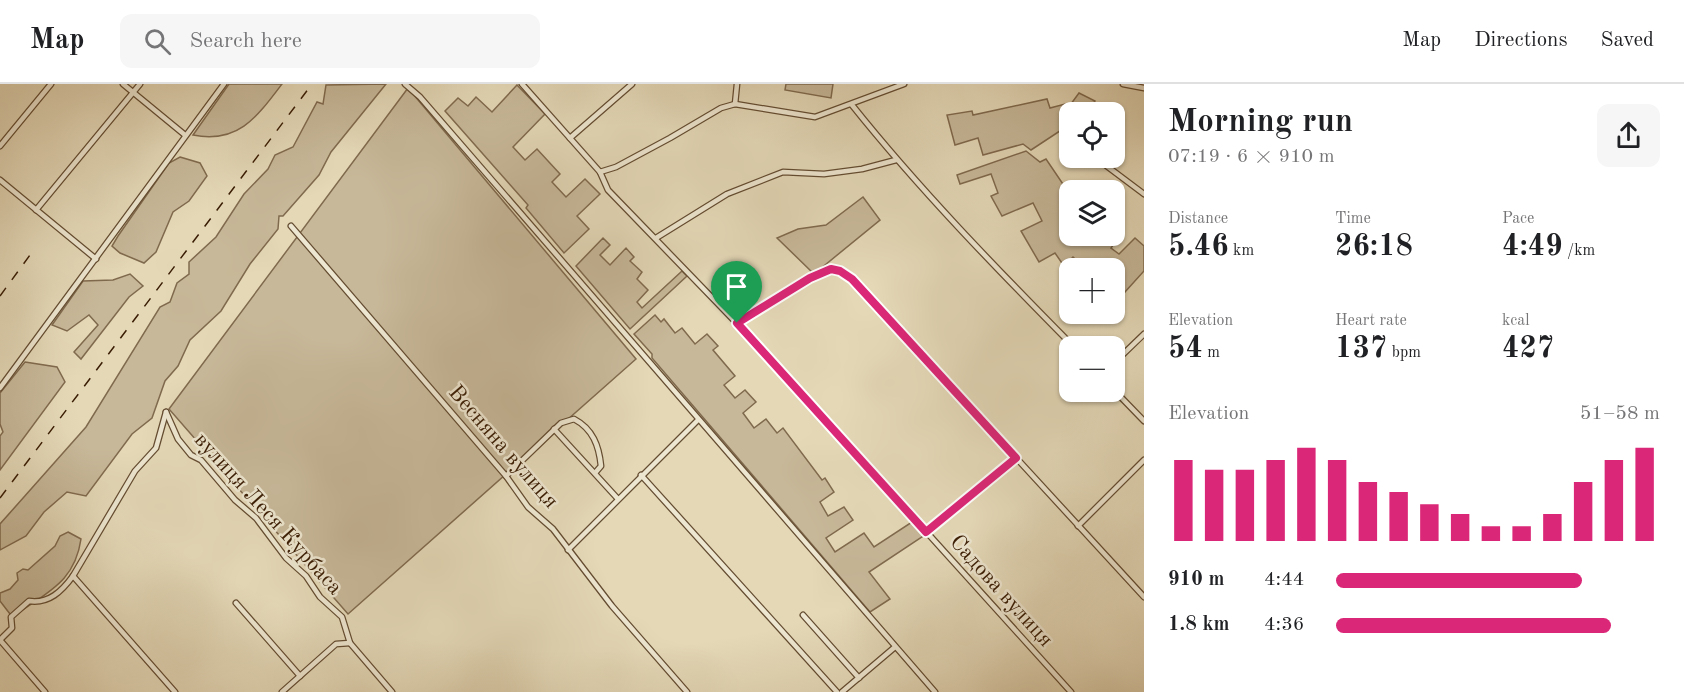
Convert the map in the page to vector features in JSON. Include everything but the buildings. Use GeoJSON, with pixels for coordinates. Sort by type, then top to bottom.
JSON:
{"type":"FeatureCollection","features":[{"type":"Feature","properties":{"kind":"street"},"geometry":{"type":"LineString","coordinates":[[0,146],[51,84]]}},
{"type":"Feature","properties":{"kind":"street"},"geometry":{"type":"LineString","coordinates":[[123,84],[185,135]]}},
{"type":"Feature","properties":{"kind":"street"},"geometry":{"type":"LineString","coordinates":[[36,210],[140,84]]}},
{"type":"Feature","properties":{"kind":"street"},"geometry":{"type":"LineString","coordinates":[[0,388],[224,84]]}},
{"type":"Feature","properties":{"kind":"street"},"geometry":{"type":"LineString","coordinates":[[405,84],[420,97],[935,692]]}},
{"type":"Feature","properties":{"kind":"street","name":"Садова вулиця"},"geometry":{"type":"LineString","coordinates":[[522,84],[600,172],[608,190],[737,323],[1071,692]]}},
{"type":"Feature","properties":{"kind":"street"},"geometry":{"type":"LineString","coordinates":[[570,138],[632,84]]}},
{"type":"Feature","properties":{"kind":"street"},"geometry":{"type":"LineString","coordinates":[[735,104],[737,84]]}},
{"type":"Feature","properties":{"kind":"street"},"geometry":{"type":"LineString","coordinates":[[600,172],[616,167],[722,108],[735,104],[815,117],[904,84]]}},
{"type":"Feature","properties":{"kind":"street"},"geometry":{"type":"LineString","coordinates":[[1123,84],[1144,88]]}},
{"type":"Feature","properties":{"kind":"street"},"geometry":{"type":"LineString","coordinates":[[852,105],[896,160],[1063,336]]}},
{"type":"Feature","properties":{"kind":"street"},"geometry":{"type":"LineString","coordinates":[[656,238],[728,194],[783,172],[824,174],[862,169],[896,160]]}},
{"type":"Feature","properties":{"kind":"street"},"geometry":{"type":"LineString","coordinates":[[1109,168],[1144,194]]}},
{"type":"Feature","properties":{"kind":"street"},"geometry":{"type":"LineString","coordinates":[[0,180],[96,259]]}},
{"type":"Feature","properties":{"kind":"street","name":"Весняна вулиця"},"geometry":{"type":"LineString","coordinates":[[291,226],[506,476],[528,507],[553,530],[612,606],[687,692]]}},
{"type":"Feature","properties":{"kind":"street"},"geometry":{"type":"LineString","coordinates":[[737,323],[810,278],[831,269],[840,271],[852,279],[1078,526],[1112,559],[1144,597]]}},
{"type":"Feature","properties":{"kind":"street"},"geometry":{"type":"LineString","coordinates":[[1125,352],[1144,334]]}},
{"type":"Feature","properties":{"kind":"street"},"geometry":{"type":"LineString","coordinates":[[1125,401],[1144,421]]}},
{"type":"Feature","properties":{"kind":"street","name":"вулиця Леся Курбаса"},"geometry":{"type":"LineString","coordinates":[[73,576],[135,471],[156,448],[166,412],[178,439],[191,455],[201,460],[235,500],[256,519],[286,558],[306,576],[320,597],[342,617],[350,643],[392,692]]}},
{"type":"Feature","properties":{"kind":"street"},"geometry":{"type":"LineString","coordinates":[[506,476],[561,423],[574,419],[585,425],[599,447],[601,466],[595,473]]}},
{"type":"Feature","properties":{"kind":"street"},"geometry":{"type":"LineString","coordinates":[[568,550],[698,420]]}},
{"type":"Feature","properties":{"kind":"street"},"geometry":{"type":"LineString","coordinates":[[554,429],[618,499]]}},
{"type":"Feature","properties":{"kind":"street"},"geometry":{"type":"LineString","coordinates":[[926,532],[1016,458]]}},
{"type":"Feature","properties":{"kind":"street"},"geometry":{"type":"LineString","coordinates":[[1078,526],[1144,460]]}},
{"type":"Feature","properties":{"kind":"street"},"geometry":{"type":"LineString","coordinates":[[641,475],[837,692]]}},
{"type":"Feature","properties":{"kind":"street"},"geometry":{"type":"LineString","coordinates":[[45,692],[0,640],[12,628],[11,617],[29,601],[39,602],[50,599],[64,588],[73,576],[175,692]]}},
{"type":"Feature","properties":{"kind":"street"},"geometry":{"type":"LineString","coordinates":[[236,603],[300,676]]}},
{"type":"Feature","properties":{"kind":"street"},"geometry":{"type":"LineString","coordinates":[[803,615],[859,678]]}},
{"type":"Feature","properties":{"kind":"street"},"geometry":{"type":"LineString","coordinates":[[282,692],[336,644],[350,643]]}},
{"type":"Feature","properties":{"kind":"street"},"geometry":{"type":"LineString","coordinates":[[846,691],[896,647]]}},
{"type":"Feature","properties":{"kind":"shaded area"},"geometry":{"type":"Polygon","coordinates":[[[229,84],[282,84],[255,117],[234,132],[209,137],[193,135],[229,84]]]}},
{"type":"Feature","properties":{"kind":"shaded area"},"geometry":{"type":"Polygon","coordinates":[[[386,84],[331,152],[319,175],[283,216],[279,216],[278,229],[250,264],[221,311],[190,340],[178,366],[165,381],[152,418],[132,434],[86,496],[67,492],[44,512],[26,536],[0,550],[0,524],[86,427],[160,307],[170,302],[177,283],[189,274],[189,262],[216,237],[244,194],[268,169],[275,155],[293,147],[317,102],[323,104],[326,85],[386,84]]]}},
{"type":"Feature","properties":{"kind":"shaded area"},"geometry":{"type":"Polygon","coordinates":[[[786,84],[833,84],[831,98],[785,90],[786,84]]]}},
{"type":"Feature","properties":{"kind":"shaded area"},"geometry":{"type":"Polygon","coordinates":[[[517,85],[545,114],[513,147],[525,160],[537,149],[560,174],[552,182],[566,197],[585,179],[600,194],[577,216],[589,229],[564,253],[526,208],[528,205],[445,111],[458,98],[468,106],[476,97],[492,112],[517,85]]]}},
{"type":"Feature","properties":{"kind":"shaded area"},"geometry":{"type":"Polygon","coordinates":[[[408,88],[636,359],[348,614],[169,409],[408,88]]]}},
{"type":"Feature","properties":{"kind":"shaded area"},"geometry":{"type":"Polygon","coordinates":[[[1079,93],[1095,101],[1094,102],[1072,102],[1079,93]]]}},
{"type":"Feature","properties":{"kind":"shaded area"},"geometry":{"type":"Polygon","coordinates":[[[1047,99],[1050,108],[1059,106],[1059,132],[1031,150],[1023,144],[983,155],[978,138],[955,145],[947,115],[972,111],[973,115],[1047,99]]]}},
{"type":"Feature","properties":{"kind":"shaded area"},"geometry":{"type":"Polygon","coordinates":[[[1026,151],[1040,162],[1046,159],[1060,180],[1059,246],[1112,246],[1111,248],[1119,254],[1135,238],[1144,246],[1144,271],[1125,292],[1125,258],[1059,259],[1055,253],[1039,262],[1021,231],[1042,221],[1033,203],[1002,216],[991,196],[998,193],[991,174],[960,184],[957,175],[1026,151]]]}},
{"type":"Feature","properties":{"kind":"shaded area"},"geometry":{"type":"Polygon","coordinates":[[[180,157],[200,163],[207,176],[189,201],[173,212],[156,252],[144,263],[120,253],[112,246],[118,236],[169,163],[180,157]]]}},
{"type":"Feature","properties":{"kind":"shaded area"},"geometry":{"type":"Polygon","coordinates":[[[863,197],[880,220],[814,274],[777,238],[798,229],[826,225],[863,197]]]}},
{"type":"Feature","properties":{"kind":"shaded area"},"geometry":{"type":"Polygon","coordinates":[[[603,238],[610,245],[600,255],[610,265],[626,248],[634,257],[630,261],[642,272],[637,279],[648,290],[637,302],[642,308],[682,271],[687,276],[630,329],[576,266],[603,238]]]}},
{"type":"Feature","properties":{"kind":"shaded area"},"geometry":{"type":"Polygon","coordinates":[[[130,274],[143,286],[129,297],[81,359],[74,352],[98,325],[89,315],[67,331],[52,325],[83,281],[113,280],[130,274]]]}},
{"type":"Feature","properties":{"kind":"shaded area"},"geometry":{"type":"Polygon","coordinates":[[[655,315],[661,322],[664,319],[675,333],[682,328],[695,344],[707,334],[718,346],[713,350],[735,376],[724,385],[735,398],[745,390],[756,402],[743,413],[754,428],[766,419],[777,433],[783,428],[822,480],[825,478],[834,492],[820,502],[828,516],[844,507],[853,520],[826,538],[835,552],[864,533],[874,547],[912,522],[925,535],[869,572],[890,599],[870,612],[652,358],[652,354],[634,334],[655,315]]]}},
{"type":"Feature","properties":{"kind":"shaded area"},"geometry":{"type":"Polygon","coordinates":[[[25,362],[57,367],[65,382],[0,470],[0,436],[3,432],[0,424],[0,393],[25,362]]]}},
{"type":"Feature","properties":{"kind":"shaded area"},"geometry":{"type":"Polygon","coordinates":[[[68,532],[81,539],[78,553],[67,575],[59,584],[17,614],[10,614],[0,601],[0,593],[10,589],[18,580],[17,573],[23,569],[28,570],[55,546],[60,536],[68,532]]]}},
{"type":"Feature","properties":{"kind":"railway"},"geometry":{"type":"LineString","coordinates":[[0,498],[312,84]]}},
{"type":"Feature","properties":{"kind":"railway"},"geometry":{"type":"LineString","coordinates":[[0,296],[30,255]]}},
{"type":"Feature","properties":{"kind":"route"},"geometry":{"type":"LineString","coordinates":[[831,269],[840,271],[852,279],[1016,458],[926,532],[737,323],[810,278],[831,269]]}}]}
